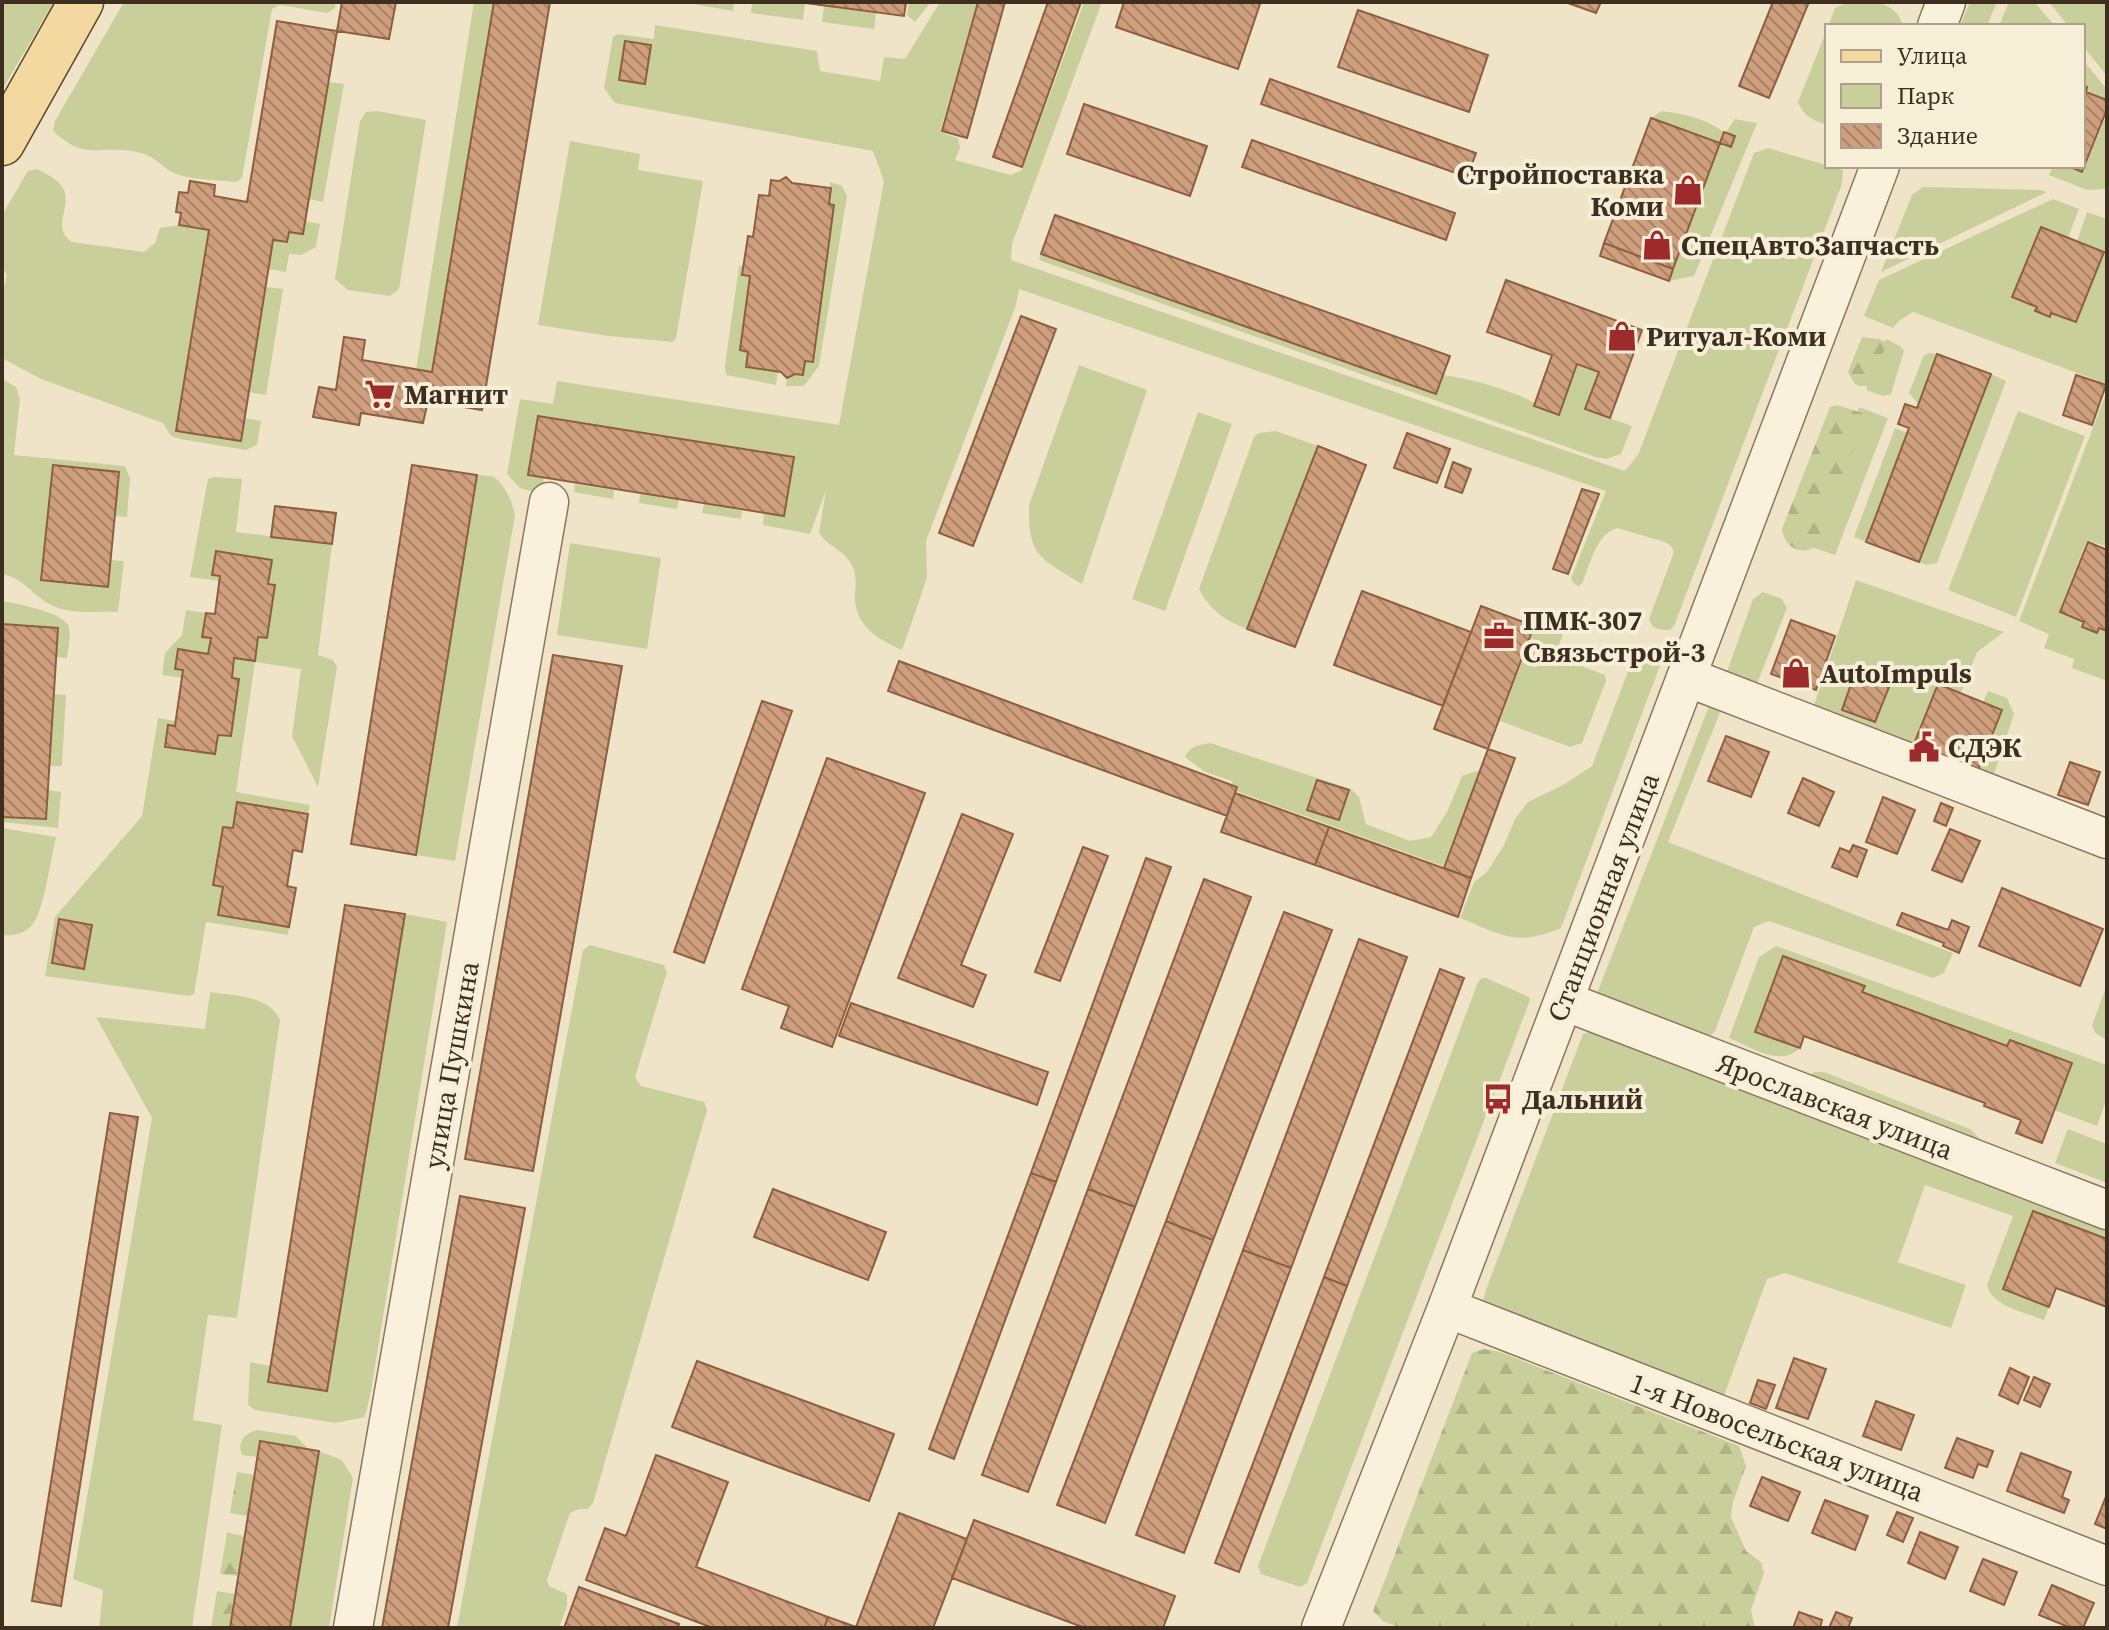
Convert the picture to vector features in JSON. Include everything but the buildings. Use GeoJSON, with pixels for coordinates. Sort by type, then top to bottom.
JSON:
{"type":"FeatureCollection","features":[{"type":"Feature","properties":{"kind":"main road"},"geometry":{"type":"LineString","coordinates":[[2,143],[81,2]]}},
{"type":"Feature","properties":{"kind":"street"},"geometry":{"type":"LineString","coordinates":[[1938,24],[1946,2]]}},
{"type":"Feature","properties":{"kind":"street","name":"Станционная улица"},"geometry":{"type":"LineString","coordinates":[[1328,1627],[1879,168]]}},
{"type":"Feature","properties":{"kind":"street","name":"улица Пушкина"},"geometry":{"type":"LineString","coordinates":[[353,1628],[549,502]]}},
{"type":"Feature","properties":{"kind":"street"},"geometry":{"type":"LineString","coordinates":[[1687,677],[2107,839]]}},
{"type":"Feature","properties":{"kind":"street","name":"Ярославская улица"},"geometry":{"type":"LineString","coordinates":[[1564,1001],[2107,1210]]}},
{"type":"Feature","properties":{"kind":"street","name":"1-я Новосельская улица"},"geometry":{"type":"LineString","coordinates":[[1447,1308],[2107,1566]]}},
{"type":"Feature","properties":{"kind":"green space"},"geometry":{"type":"Polygon","coordinates":[[[2,2],[54,2],[2,90],[2,2]]]}},
{"type":"Feature","properties":{"kind":"green space"},"geometry":{"type":"Polygon","coordinates":[[[124,2],[336,2],[335,8],[327,13],[280,5],[272,9],[242,178],[237,182],[180,175],[149,156],[136,152],[85,150],[75,147],[53,131],[55,121],[124,2]]]}},
{"type":"Feature","properties":{"kind":"green space"},"geometry":{"type":"Polygon","coordinates":[[[474,2],[494,2],[432,372],[416,370],[474,2]]]}},
{"type":"Feature","properties":{"kind":"green space"},"geometry":{"type":"Polygon","coordinates":[[[682,2],[734,2],[733,11],[682,2]]]}},
{"type":"Feature","properties":{"kind":"green space"},"geometry":{"type":"Polygon","coordinates":[[[752,2],[805,4],[803,20],[751,13],[752,2]]]}},
{"type":"Feature","properties":{"kind":"green space"},"geometry":{"type":"Polygon","coordinates":[[[909,2],[931,2],[915,22],[907,15],[909,2]]]}},
{"type":"Feature","properties":{"kind":"green space"},"geometry":{"type":"Polygon","coordinates":[[[940,2],[977,2],[940,132],[958,138],[960,148],[955,160],[1011,175],[1022,170],[1084,2],[1102,2],[1012,244],[1011,260],[1625,471],[1638,455],[1754,153],[1768,148],[1825,165],[1825,168],[1843,170],[1842,184],[1674,626],[1670,630],[1657,629],[1649,619],[1674,552],[1665,542],[1617,528],[1610,531],[1599,543],[1582,584],[1578,586],[1573,583],[1571,578],[1606,491],[1019,289],[1016,305],[926,541],[927,578],[902,650],[877,637],[859,617],[853,566],[819,532],[826,490],[810,534],[763,525],[764,513],[784,516],[793,457],[538,416],[528,474],[544,477],[542,494],[520,488],[507,474],[520,399],[553,404],[557,381],[839,425],[884,181],[873,151],[615,103],[604,88],[613,37],[618,34],[654,39],[655,25],[817,51],[820,71],[880,81],[884,57],[905,59],[940,2]]]}},
{"type":"Feature","properties":{"kind":"green space"},"geometry":{"type":"Polygon","coordinates":[[[1849,2],[1882,4],[1895,11],[1902,24],[1829,24],[1835,8],[1849,2]]]}},
{"type":"Feature","properties":{"kind":"green space"},"geometry":{"type":"Polygon","coordinates":[[[1970,2],[1997,2],[1988,24],[1961,24],[1970,2]]]}},
{"type":"Feature","properties":{"kind":"green space"},"geometry":{"type":"Polygon","coordinates":[[[2009,2],[2034,2],[2053,24],[2000,24],[2009,2]]]}},
{"type":"Feature","properties":{"kind":"green space"},"geometry":{"type":"Polygon","coordinates":[[[2049,2],[2107,2],[2107,76],[2085,48],[2085,24],[2066,24],[2049,2]]]}},
{"type":"Feature","properties":{"kind":"green space"},"geometry":{"type":"Polygon","coordinates":[[[824,6],[876,13],[874,29],[822,22],[824,6]]]}},
{"type":"Feature","properties":{"kind":"green space"},"geometry":{"type":"Polygon","coordinates":[[[1825,34],[1825,124],[1810,117],[1798,102],[1825,34]]]}},
{"type":"Feature","properties":{"kind":"green space"},"geometry":{"type":"Polygon","coordinates":[[[2085,62],[2106,88],[2107,99],[2085,90],[2085,62]]]}},
{"type":"Feature","properties":{"kind":"green space"},"geometry":{"type":"Polygon","coordinates":[[[329,82],[344,84],[323,202],[309,199],[329,82]]]}},
{"type":"Feature","properties":{"kind":"green space"},"geometry":{"type":"Polygon","coordinates":[[[377,111],[426,120],[399,289],[390,296],[348,290],[335,279],[360,121],[366,112],[377,111]]]}},
{"type":"Feature","properties":{"kind":"green space"},"geometry":{"type":"Polygon","coordinates":[[[1662,111],[1710,123],[1724,132],[1720,143],[1730,147],[1735,136],[1726,132],[1735,119],[1757,123],[1694,276],[1669,281],[1719,143],[1651,118],[1662,111]]]}},
{"type":"Feature","properties":{"kind":"green space"},"geometry":{"type":"Polygon","coordinates":[[[2107,113],[2107,189],[2087,190],[2049,175],[2052,168],[2070,168],[2083,173],[2107,113]]]}},
{"type":"Feature","properties":{"kind":"green space"},"geometry":{"type":"Polygon","coordinates":[[[570,141],[640,154],[638,170],[703,181],[673,342],[538,325],[570,141]]]}},
{"type":"Feature","properties":{"kind":"green space"},"geometry":{"type":"Polygon","coordinates":[[[37,169],[55,179],[63,188],[66,202],[63,230],[72,242],[144,252],[155,243],[160,228],[179,225],[209,230],[176,430],[240,441],[244,418],[261,421],[257,445],[246,450],[171,436],[163,423],[41,379],[2,358],[2,295],[7,275],[2,267],[2,215],[28,171],[37,169]]]}},
{"type":"Feature","properties":{"kind":"green space"},"geometry":{"type":"Polygon","coordinates":[[[830,182],[842,186],[847,196],[819,366],[804,386],[786,386],[787,378],[805,361],[813,362],[830,182]]]}},
{"type":"Feature","properties":{"kind":"green space"},"geometry":{"type":"Polygon","coordinates":[[[1923,187],[2047,192],[1881,272],[1912,195],[1923,187]]]}},
{"type":"Feature","properties":{"kind":"green space"},"geometry":{"type":"Polygon","coordinates":[[[2053,199],[2079,209],[2068,238],[2041,227],[2012,297],[2037,307],[2035,312],[2049,317],[2051,313],[2076,322],[2104,253],[2077,241],[2087,212],[2107,219],[2107,384],[1913,312],[1893,328],[1864,316],[1879,280],[2053,199]]]}},
{"type":"Feature","properties":{"kind":"green space"},"geometry":{"type":"Polygon","coordinates":[[[305,221],[320,224],[316,247],[301,255],[289,254],[286,272],[268,269],[273,240],[287,242],[289,232],[303,234],[305,221]]]}},
{"type":"Feature","properties":{"kind":"green space"},"geometry":{"type":"Polygon","coordinates":[[[1041,254],[1435,394],[1443,375],[1455,377],[1502,389],[1535,403],[1534,407],[1559,415],[1577,364],[1599,372],[1586,410],[1632,426],[1621,454],[1606,459],[1595,457],[1039,260],[1041,254]]]}},
{"type":"Feature","properties":{"kind":"green space"},"geometry":{"type":"Polygon","coordinates":[[[739,266],[744,266],[750,276],[740,350],[748,352],[746,367],[778,371],[776,385],[726,375],[739,266]]]}},
{"type":"Feature","properties":{"kind":"green space"},"geometry":{"type":"Polygon","coordinates":[[[266,287],[283,289],[266,395],[249,392],[266,287]]]}},
{"type":"Feature","properties":{"kind":"green space"},"geometry":{"type":"Polygon","coordinates":[[[1862,337],[1887,343],[1869,386],[1854,383],[1848,372],[1862,337]]]}},
{"type":"Feature","properties":{"kind":"green space"},"geometry":{"type":"Polygon","coordinates":[[[1886,339],[1904,351],[1891,394],[1883,396],[1866,390],[1886,339]]]}},
{"type":"Feature","properties":{"kind":"green space"},"geometry":{"type":"Polygon","coordinates":[[[1937,354],[1918,404],[1909,393],[1924,355],[1937,354]]]}},
{"type":"Feature","properties":{"kind":"green space"},"geometry":{"type":"Polygon","coordinates":[[[1079,365],[1147,390],[1082,584],[1040,555],[1029,523],[1029,505],[1079,365]]]}},
{"type":"Feature","properties":{"kind":"green space"},"geometry":{"type":"Polygon","coordinates":[[[1991,374],[2006,381],[1937,563],[1926,565],[1919,562],[1991,374]]]}},
{"type":"Feature","properties":{"kind":"green space"},"geometry":{"type":"Polygon","coordinates":[[[2,379],[16,387],[20,399],[14,455],[125,466],[130,478],[127,517],[115,516],[119,472],[53,465],[41,580],[107,587],[111,560],[124,561],[118,612],[73,611],[56,607],[16,579],[2,574],[2,379]]]}},
{"type":"Feature","properties":{"kind":"green space"},"geometry":{"type":"Polygon","coordinates":[[[2107,391],[2107,547],[2087,540],[2059,611],[2084,622],[2082,627],[2107,631],[2107,681],[2072,668],[2074,659],[2044,648],[2049,634],[2019,621],[2107,391]]]}},
{"type":"Feature","properties":{"kind":"green space"},"geometry":{"type":"Polygon","coordinates":[[[1837,405],[1862,413],[1865,420],[1818,544],[1806,550],[1795,549],[1786,541],[1782,529],[1830,407],[1837,405]]]}},
{"type":"Feature","properties":{"kind":"green space"},"geometry":{"type":"Polygon","coordinates":[[[1859,407],[1888,418],[1835,555],[1808,546],[1859,407]]]}},
{"type":"Feature","properties":{"kind":"green space"},"geometry":{"type":"Polygon","coordinates":[[[2018,411],[2085,436],[2016,617],[1948,590],[2018,411]]]}},
{"type":"Feature","properties":{"kind":"green space"},"geometry":{"type":"Polygon","coordinates":[[[1198,412],[1232,424],[1165,611],[1132,599],[1198,412]]]}},
{"type":"Feature","properties":{"kind":"green space"},"geometry":{"type":"Polygon","coordinates":[[[1895,428],[1907,433],[1866,542],[1854,537],[1895,428]]]}},
{"type":"Feature","properties":{"kind":"green space"},"geometry":{"type":"Polygon","coordinates":[[[1276,431],[1318,446],[1247,629],[1219,614],[1199,589],[1254,437],[1259,433],[1276,431]]]}},
{"type":"Feature","properties":{"kind":"green space"},"geometry":{"type":"Polygon","coordinates":[[[477,475],[493,476],[498,480],[512,503],[515,515],[455,861],[416,855],[477,475]]]}},
{"type":"Feature","properties":{"kind":"green space"},"geometry":{"type":"Polygon","coordinates":[[[208,479],[242,479],[236,532],[332,544],[318,655],[333,660],[337,667],[318,787],[292,736],[301,669],[255,662],[236,792],[310,805],[308,814],[237,802],[233,828],[223,827],[213,884],[223,887],[219,915],[289,927],[288,935],[206,922],[194,994],[189,996],[45,976],[55,917],[142,816],[158,718],[176,721],[175,726],[169,725],[215,754],[218,735],[231,736],[239,679],[232,678],[234,658],[255,661],[258,637],[267,638],[275,585],[268,584],[272,560],[212,575],[220,576],[219,581],[190,577],[208,479]]]}},
{"type":"Feature","properties":{"kind":"green space"},"geometry":{"type":"Polygon","coordinates":[[[575,484],[614,490],[613,499],[574,492],[575,484]]]}},
{"type":"Feature","properties":{"kind":"green space"},"geometry":{"type":"Polygon","coordinates":[[[640,494],[679,500],[677,509],[639,503],[640,494]]]}},
{"type":"Feature","properties":{"kind":"green space"},"geometry":{"type":"Polygon","coordinates":[[[704,504],[742,511],[741,519],[702,513],[704,504]]]}},
{"type":"Feature","properties":{"kind":"green space"},"geometry":{"type":"Polygon","coordinates":[[[570,543],[661,558],[647,649],[557,635],[570,543]]]}},
{"type":"Feature","properties":{"kind":"green space"},"geometry":{"type":"Polygon","coordinates":[[[1856,580],[2004,632],[1977,652],[1961,693],[1938,684],[1910,754],[1812,711],[1856,580]]]}},
{"type":"Feature","properties":{"kind":"green space"},"geometry":{"type":"Polygon","coordinates":[[[1763,592],[1782,599],[1787,608],[1754,691],[1724,680],[1753,599],[1763,592]]]}},
{"type":"Feature","properties":{"kind":"green space"},"geometry":{"type":"Polygon","coordinates":[[[2,601],[38,609],[64,620],[70,632],[67,658],[56,657],[58,628],[2,624],[2,601]]]}},
{"type":"Feature","properties":{"kind":"green space"},"geometry":{"type":"Polygon","coordinates":[[[186,610],[206,613],[202,637],[211,638],[208,654],[178,650],[175,668],[183,670],[182,678],[162,675],[165,653],[182,635],[186,610]]]}},
{"type":"Feature","properties":{"kind":"green space"},"geometry":{"type":"Polygon","coordinates":[[[1549,617],[1561,620],[1565,628],[1555,656],[1605,675],[1606,681],[1582,743],[1570,747],[1500,721],[1535,627],[1543,630],[1549,617]]]}},
{"type":"Feature","properties":{"kind":"green space"},"geometry":{"type":"Polygon","coordinates":[[[1638,645],[1653,650],[1661,663],[1561,928],[1520,938],[1499,934],[1460,918],[1474,882],[1487,872],[1504,845],[1515,819],[1528,802],[1592,766],[1638,645]]]}},
{"type":"Feature","properties":{"kind":"green space"},"geometry":{"type":"Polygon","coordinates":[[[1988,691],[2007,698],[2014,714],[1993,777],[1978,770],[2002,710],[1983,702],[1988,691]]]}},
{"type":"Feature","properties":{"kind":"green space"},"geometry":{"type":"Polygon","coordinates":[[[54,694],[66,695],[62,766],[49,766],[54,694]]]}},
{"type":"Feature","properties":{"kind":"green space"},"geometry":{"type":"Polygon","coordinates":[[[1713,696],[1723,705],[1668,842],[1953,953],[1944,973],[1933,978],[1769,921],[1754,927],[1715,1031],[1708,1038],[1596,996],[1713,696]]]}},
{"type":"Feature","properties":{"kind":"green space"},"geometry":{"type":"Polygon","coordinates":[[[1210,743],[1351,789],[1359,797],[1366,824],[1410,841],[1431,837],[1447,812],[1462,776],[1480,770],[1443,866],[1233,790],[1232,781],[1205,772],[1185,757],[1192,748],[1210,743]]]}},
{"type":"Feature","properties":{"kind":"green space"},"geometry":{"type":"Polygon","coordinates":[[[48,790],[61,792],[58,828],[2,822],[2,817],[46,819],[48,790]]]}},
{"type":"Feature","properties":{"kind":"green space"},"geometry":{"type":"Polygon","coordinates":[[[2,828],[56,837],[44,897],[36,918],[26,930],[10,935],[2,935],[2,828]]]}},
{"type":"Feature","properties":{"kind":"green space"},"geometry":{"type":"Polygon","coordinates":[[[405,914],[447,922],[365,1417],[336,1423],[255,1410],[248,1405],[250,1362],[270,1366],[268,1382],[327,1391],[405,914]]]}},
{"type":"Feature","properties":{"kind":"green space"},"geometry":{"type":"Polygon","coordinates":[[[590,945],[664,965],[667,972],[635,1077],[641,1086],[704,1102],[707,1110],[593,1503],[588,1509],[570,1513],[547,1580],[549,1586],[567,1594],[567,1606],[559,1628],[457,1628],[583,950],[590,945]]]}},
{"type":"Feature","properties":{"kind":"green space"},"geometry":{"type":"Polygon","coordinates":[[[1776,946],[2107,1065],[2107,1098],[2097,1126],[2054,1110],[2071,1062],[2010,1040],[2007,1046],[1862,992],[1864,986],[1784,956],[1755,1032],[1800,1048],[1792,1054],[1775,1056],[1729,1038],[1759,957],[1776,946]]]}},
{"type":"Feature","properties":{"kind":"green space"},"geometry":{"type":"Polygon","coordinates":[[[1482,978],[1527,996],[1529,1003],[1307,1583],[1300,1587],[1261,1574],[1258,1566],[1482,978]]]}},
{"type":"Feature","properties":{"kind":"green space"},"geometry":{"type":"Polygon","coordinates":[[[2107,985],[2107,1040],[2095,1033],[2092,1025],[2107,985]]]}},
{"type":"Feature","properties":{"kind":"green space"},"geometry":{"type":"Polygon","coordinates":[[[210,992],[260,1001],[280,1020],[237,1318],[208,1315],[193,1420],[222,1425],[192,1628],[99,1628],[103,1590],[73,1579],[152,1118],[96,1017],[205,1029],[210,992]]]}},
{"type":"Feature","properties":{"kind":"green space"},"geometry":{"type":"Polygon","coordinates":[[[1594,1030],[2107,1223],[2107,1239],[2033,1211],[2003,1289],[2049,1307],[2044,1320],[2002,1304],[1987,1285],[2013,1216],[1925,1185],[1898,1262],[1966,1285],[1951,1328],[1785,1273],[1767,1279],[1722,1401],[1486,1312],[1483,1300],[1487,1287],[1583,1034],[1594,1030]]]}},
{"type":"Feature","properties":{"kind":"green space"},"geometry":{"type":"Polygon","coordinates":[[[1824,1072],[1970,1129],[1983,1142],[1809,1075],[1824,1072]]]}},
{"type":"Feature","properties":{"kind":"green space"},"geometry":{"type":"Polygon","coordinates":[[[2068,1129],[2107,1144],[2107,1183],[2055,1163],[2068,1129]]]}},
{"type":"Feature","properties":{"kind":"green space"},"geometry":{"type":"Polygon","coordinates":[[[1484,1349],[1500,1352],[1739,1446],[1746,1466],[1731,1517],[1746,1551],[1761,1562],[1764,1573],[1751,1610],[1755,1628],[1400,1627],[1384,1622],[1373,1611],[1472,1353],[1484,1349]]]}},
{"type":"Feature","properties":{"kind":"green space"},"geometry":{"type":"Polygon","coordinates":[[[257,1430],[296,1436],[308,1449],[261,1441],[258,1457],[242,1455],[240,1446],[243,1439],[257,1430]]]}},
{"type":"Feature","properties":{"kind":"green space"},"geometry":{"type":"Polygon","coordinates":[[[319,1451],[342,1460],[353,1478],[329,1628],[290,1628],[319,1451]]]}},
{"type":"Feature","properties":{"kind":"green space"},"geometry":{"type":"Polygon","coordinates":[[[237,1472],[254,1475],[247,1516],[230,1513],[237,1472]]]}},
{"type":"Feature","properties":{"kind":"green space"},"geometry":{"type":"Polygon","coordinates":[[[227,1533],[244,1536],[238,1576],[220,1574],[227,1533]]]}},
{"type":"Feature","properties":{"kind":"green space"},"geometry":{"type":"Polygon","coordinates":[[[217,1591],[235,1594],[229,1628],[211,1628],[217,1591]]]}},
{"type":"Feature","properties":{"kind":"place","name":"Стройпоставка Коми"},"geometry":{"type":"Point","coordinates":[1688,190]}},
{"type":"Feature","properties":{"kind":"place","name":"СпецАвтоЗапчасть"},"geometry":{"type":"Point","coordinates":[1657,245]}},
{"type":"Feature","properties":{"kind":"place","name":"Ритуал-Коми"},"geometry":{"type":"Point","coordinates":[1622,336]}},
{"type":"Feature","properties":{"kind":"place","name":"Магнит"},"geometry":{"type":"Point","coordinates":[380,394]}},
{"type":"Feature","properties":{"kind":"place","name":"ПМК-307 Связьстрой-3"},"geometry":{"type":"Point","coordinates":[1499,636]}},
{"type":"Feature","properties":{"kind":"place","name":"AutoImpuls"},"geometry":{"type":"Point","coordinates":[1796,673]}},
{"type":"Feature","properties":{"kind":"place","name":"СДЭК"},"geometry":{"type":"Point","coordinates":[1924,747]}},
{"type":"Feature","properties":{"kind":"place","name":"Дальний"},"geometry":{"type":"Point","coordinates":[1498,1099]}}]}
